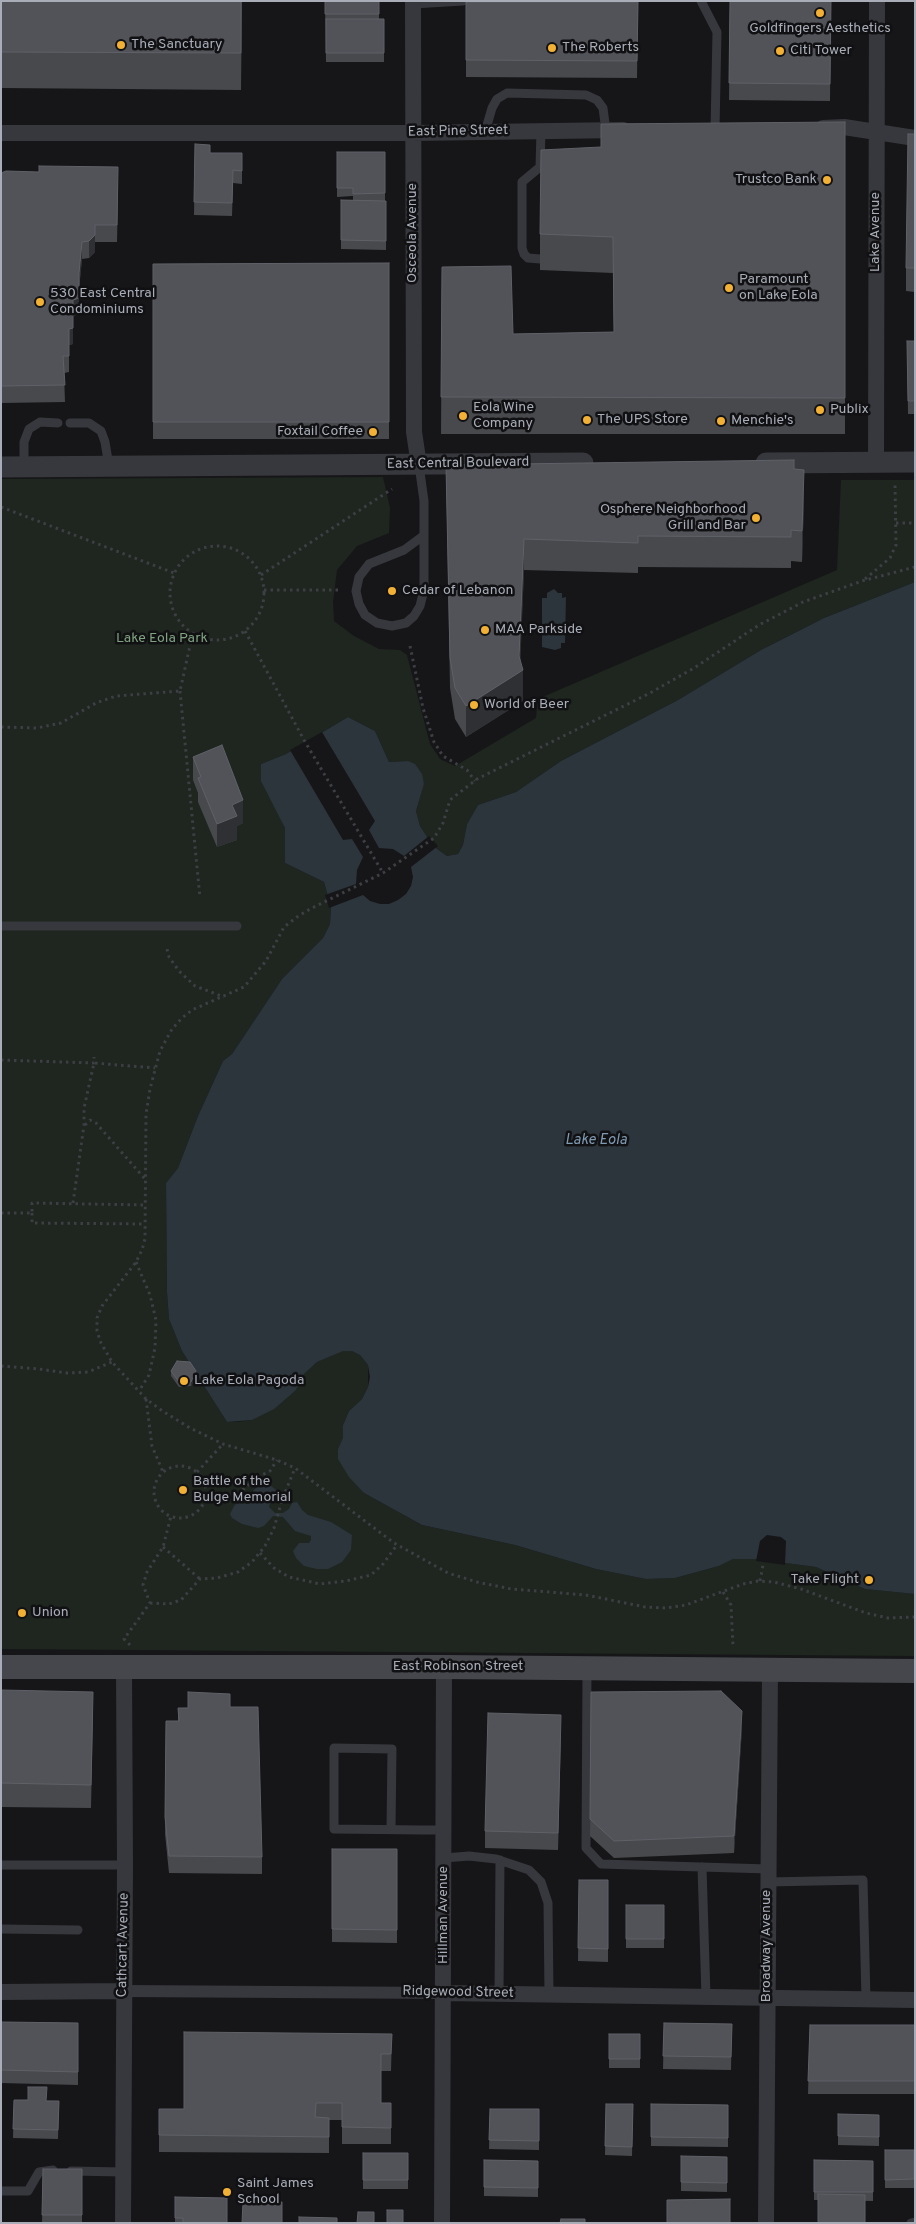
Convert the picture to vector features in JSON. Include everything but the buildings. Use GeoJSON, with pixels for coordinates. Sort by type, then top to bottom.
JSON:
{"type":"FeatureCollection","features":[{"type":"Feature","properties":{"kind":"main road","name":"East Robinson Street"},"geometry":{"type":"LineString","coordinates":[[1,1667],[444,1666],[915,1671]]}},
{"type":"Feature","properties":{"kind":"street","name":"Lake Avenue"},"geometry":{"type":"LineString","coordinates":[[876,1],[876,462]]}},
{"type":"Feature","properties":{"kind":"street","name":"Osceola Avenue"},"geometry":{"type":"LineString","coordinates":[[413,3],[414,432],[419,465]]}},
{"type":"Feature","properties":{"kind":"street"},"geometry":{"type":"LineString","coordinates":[[804,128],[844,127],[915,138]]}},
{"type":"Feature","properties":{"kind":"street"},"geometry":{"type":"LineString","coordinates":[[695,130],[735,129]]}},
{"type":"Feature","properties":{"kind":"street","name":"East Pine Street"},"geometry":{"type":"LineString","coordinates":[[1,133],[412,133],[636,130]]}},
{"type":"Feature","properties":{"kind":"street"},"geometry":{"type":"LineString","coordinates":[[745,463],[915,462]]}},
{"type":"Feature","properties":{"kind":"street","name":"East Central Boulevard"},"geometry":{"type":"LineString","coordinates":[[1,467],[605,463]]}},
{"type":"Feature","properties":{"kind":"street","name":"Hillman Avenue"},"geometry":{"type":"LineString","coordinates":[[442,2223],[444,1666]]}},
{"type":"Feature","properties":{"kind":"street","name":"Cathcart Avenue"},"geometry":{"type":"LineString","coordinates":[[123,2223],[127,1668]]}},
{"type":"Feature","properties":{"kind":"street","name":"Broadway Avenue"},"geometry":{"type":"LineString","coordinates":[[766,2223],[770,1669]]}},
{"type":"Feature","properties":{"kind":"street","name":"Ridgewood Street"},"geometry":{"type":"LineString","coordinates":[[1,1992],[443,1993],[915,2000]]}},
{"type":"Feature","properties":{"kind":"lane"},"geometry":{"type":"LineString","coordinates":[[413,3],[445,4],[461,1]]}},
{"type":"Feature","properties":{"kind":"lane"},"geometry":{"type":"LineString","coordinates":[[701,1],[717,32],[715,129]]}},
{"type":"Feature","properties":{"kind":"lane"},"geometry":{"type":"LineString","coordinates":[[485,132],[492,108],[497,99],[507,93],[586,95],[597,100],[604,108],[606,130]]}},
{"type":"Feature","properties":{"kind":"lane"},"geometry":{"type":"LineString","coordinates":[[541,132],[540,167],[547,175]]}},
{"type":"Feature","properties":{"kind":"lane"},"geometry":{"type":"LineString","coordinates":[[540,167],[522,182],[522,248],[528,258],[540,259]]}},
{"type":"Feature","properties":{"kind":"lane"},"geometry":{"type":"LineString","coordinates":[[24,467],[24,442],[29,429],[40,422],[58,423]]}},
{"type":"Feature","properties":{"kind":"lane"},"geometry":{"type":"LineString","coordinates":[[70,423],[89,423],[101,431],[109,466]]}},
{"type":"Feature","properties":{"kind":"lane"},"geometry":{"type":"LineString","coordinates":[[419,465],[424,501],[424,590],[420,606],[414,616],[406,623],[392,626],[377,623],[365,614],[359,604],[356,590],[358,577],[369,564],[404,550],[423,536]]}},
{"type":"Feature","properties":{"kind":"lane"},"geometry":{"type":"LineString","coordinates":[[1,926],[237,926]]}},
{"type":"Feature","properties":{"kind":"lane"},"geometry":{"type":"LineString","coordinates":[[587,1668],[586,1848],[601,1864],[702,1867],[830,1881],[863,1880],[866,1999]]}},
{"type":"Feature","properties":{"kind":"lane"},"geometry":{"type":"LineString","coordinates":[[391,1829],[392,1749],[334,1748],[334,1829],[444,1830]]}},
{"type":"Feature","properties":{"kind":"lane"},"geometry":{"type":"LineString","coordinates":[[444,1858],[469,1856],[500,1860],[529,1870],[541,1882],[548,1903],[549,1994]]}},
{"type":"Feature","properties":{"kind":"lane"},"geometry":{"type":"LineString","coordinates":[[500,1860],[500,1994]]}},
{"type":"Feature","properties":{"kind":"lane"},"geometry":{"type":"LineString","coordinates":[[1,1865],[125,1865]]}},
{"type":"Feature","properties":{"kind":"lane"},"geometry":{"type":"LineString","coordinates":[[702,1867],[706,1997]]}},
{"type":"Feature","properties":{"kind":"lane"},"geometry":{"type":"LineString","coordinates":[[1,1929],[78,1930]]}},
{"type":"Feature","properties":{"kind":"lane"},"geometry":{"type":"LineString","coordinates":[[1,2191],[28,2191],[39,2172],[46,2170],[123,2172]]}},
{"type":"Feature","properties":{"kind":"lane"},"geometry":{"type":"LineString","coordinates":[[911,2223],[915,2222]]}},
{"type":"Feature","properties":{"kind":"path"},"geometry":{"type":"LineString","coordinates":[[862,580],[890,558],[896,545],[895,482]]}},
{"type":"Feature","properties":{"kind":"path"},"geometry":{"type":"LineString","coordinates":[[261,575],[392,489]]}},
{"type":"Feature","properties":{"kind":"path"},"geometry":{"type":"LineString","coordinates":[[1,507],[174,573]]}},
{"type":"Feature","properties":{"kind":"path"},"geometry":{"type":"LineString","coordinates":[[896,523],[915,523]]}},
{"type":"Feature","properties":{"kind":"path"},"geometry":{"type":"LineString","coordinates":[[210,546],[226,547],[240,552],[252,562],[261,575],[264,590],[262,606],[255,620],[244,631],[230,638],[215,640],[200,636],[177,617],[171,603],[170,588],[174,573],[183,561],[196,551],[210,546]]}},
{"type":"Feature","properties":{"kind":"path"},"geometry":{"type":"LineString","coordinates":[[915,567],[862,580],[803,602],[759,625],[694,668],[650,693],[475,781],[450,800],[443,823],[434,838],[383,874],[310,909],[284,927],[278,935],[272,952],[244,986],[224,997],[192,1010],[182,1018],[172,1029],[160,1051],[146,1114],[145,1205],[142,1250],[136,1262],[102,1306],[98,1318],[99,1337],[112,1362],[146,1399],[190,1428],[223,1444],[277,1460],[295,1468],[397,1545],[448,1573],[477,1582],[511,1589],[586,1595],[645,1607],[666,1608],[686,1605],[743,1584],[760,1581],[774,1582],[866,1613],[888,1618],[915,1617]]}},
{"type":"Feature","properties":{"kind":"path"},"geometry":{"type":"LineString","coordinates":[[264,590],[340,590]]}},
{"type":"Feature","properties":{"kind":"path"},"geometry":{"type":"LineString","coordinates":[[244,631],[304,740],[383,874]]}},
{"type":"Feature","properties":{"kind":"path"},"geometry":{"type":"LineString","coordinates":[[193,632],[180,692],[200,898]]}},
{"type":"Feature","properties":{"kind":"path"},"geometry":{"type":"LineString","coordinates":[[410,646],[423,708],[434,742],[443,756],[467,770],[475,781]]}},
{"type":"Feature","properties":{"kind":"path"},"geometry":{"type":"LineString","coordinates":[[1,727],[37,728],[60,723],[96,703],[116,696],[180,692]]}},
{"type":"Feature","properties":{"kind":"path"},"geometry":{"type":"LineString","coordinates":[[167,949],[169,957],[179,971],[195,986],[224,997]]}},
{"type":"Feature","properties":{"kind":"path"},"geometry":{"type":"LineString","coordinates":[[73,1203],[84,1125],[84,1108],[94,1057]]}},
{"type":"Feature","properties":{"kind":"path"},"geometry":{"type":"LineString","coordinates":[[1,1060],[94,1063],[155,1068]]}},
{"type":"Feature","properties":{"kind":"path"},"geometry":{"type":"LineString","coordinates":[[84,1125],[90,1120],[96,1122],[145,1180]]}},
{"type":"Feature","properties":{"kind":"path"},"geometry":{"type":"LineString","coordinates":[[144,1224],[32,1223],[32,1203],[145,1205]]}},
{"type":"Feature","properties":{"kind":"path"},"geometry":{"type":"LineString","coordinates":[[1,1213],[32,1213]]}},
{"type":"Feature","properties":{"kind":"path"},"geometry":{"type":"LineString","coordinates":[[136,1262],[150,1295],[156,1320],[155,1348],[149,1376],[139,1391]]}},
{"type":"Feature","properties":{"kind":"path"},"geometry":{"type":"LineString","coordinates":[[1,1366],[67,1373],[88,1372],[112,1362]]}},
{"type":"Feature","properties":{"kind":"path"},"geometry":{"type":"LineString","coordinates":[[146,1399],[152,1446],[163,1472]]}},
{"type":"Feature","properties":{"kind":"path"},"geometry":{"type":"LineString","coordinates":[[197,1472],[223,1444]]}},
{"type":"Feature","properties":{"kind":"path"},"geometry":{"type":"LineString","coordinates":[[206,1496],[217,1498],[237,1495],[256,1478],[270,1471],[277,1460]]}},
{"type":"Feature","properties":{"kind":"path"},"geometry":{"type":"LineString","coordinates":[[176,1466],[191,1468],[197,1472],[206,1487],[206,1496],[203,1504],[197,1511],[180,1517],[171,1516],[158,1505],[155,1496],[154,1488],[163,1472],[176,1466]]}},
{"type":"Feature","properties":{"kind":"path"},"geometry":{"type":"LineString","coordinates":[[163,1547],[200,1579],[218,1578],[238,1572],[252,1562],[260,1553],[274,1528],[295,1468]]}},
{"type":"Feature","properties":{"kind":"path"},"geometry":{"type":"LineString","coordinates":[[150,1603],[144,1585],[147,1572],[163,1547],[171,1516]]}},
{"type":"Feature","properties":{"kind":"path"},"geometry":{"type":"LineString","coordinates":[[260,1553],[274,1568],[290,1577],[320,1584],[346,1581],[371,1575],[383,1564],[397,1545]]}},
{"type":"Feature","properties":{"kind":"path"},"geometry":{"type":"LineString","coordinates":[[760,1581],[762,1565]]}},
{"type":"Feature","properties":{"kind":"path"},"geometry":{"type":"LineString","coordinates":[[150,1603],[169,1604],[181,1600],[200,1579]]}},
{"type":"Feature","properties":{"kind":"path"},"geometry":{"type":"LineString","coordinates":[[723,1592],[731,1605],[733,1647]]}},
{"type":"Feature","properties":{"kind":"path"},"geometry":{"type":"LineString","coordinates":[[127,1668],[131,1647],[124,1639],[150,1603]]}},
{"type":"Feature","properties":{"kind":"green space","name":"Lake Eola Park"},"geometry":{"type":"Polygon","coordinates":[[[383,477],[390,508],[389,533],[357,546],[337,570],[333,602],[334,621],[354,636],[379,649],[400,650],[407,655],[430,744],[440,759],[455,766],[536,718],[538,699],[837,570],[841,480],[915,480],[915,582],[824,618],[761,650],[678,700],[561,761],[516,792],[478,805],[467,824],[463,845],[458,854],[447,856],[433,846],[420,826],[416,811],[424,783],[408,761],[389,762],[375,731],[348,717],[286,754],[261,764],[274,804],[285,828],[285,863],[324,882],[331,907],[330,924],[323,938],[282,979],[232,1054],[223,1061],[198,1116],[178,1168],[166,1183],[169,1319],[182,1351],[227,1422],[252,1420],[296,1390],[304,1374],[317,1362],[343,1350],[352,1351],[360,1355],[368,1365],[368,1387],[362,1399],[349,1411],[343,1425],[344,1438],[338,1449],[364,1493],[422,1525],[515,1545],[596,1569],[646,1579],[675,1578],[719,1566],[733,1559],[755,1559],[816,1567],[865,1589],[915,1594],[915,1656],[1,1649],[1,479],[383,477]]]}},
{"type":"Feature","properties":{"kind":"water","name":"Lake Eola"},"geometry":{"type":"Polygon","coordinates":[[[915,582],[915,1594],[865,1589],[816,1567],[755,1559],[733,1559],[719,1566],[675,1578],[646,1579],[596,1569],[515,1545],[422,1525],[364,1493],[349,1477],[338,1459],[338,1449],[343,1438],[343,1425],[349,1411],[362,1399],[368,1387],[370,1377],[368,1365],[360,1355],[352,1351],[343,1351],[317,1362],[304,1374],[296,1390],[274,1409],[252,1420],[227,1422],[182,1351],[169,1319],[166,1183],[178,1168],[198,1116],[223,1061],[232,1054],[282,979],[323,938],[330,924],[331,907],[324,882],[285,863],[285,828],[261,781],[261,764],[286,754],[348,717],[375,731],[389,762],[408,761],[415,764],[422,774],[424,784],[416,811],[420,826],[433,846],[447,856],[458,854],[463,845],[467,824],[478,805],[516,792],[561,761],[678,700],[761,650],[824,618],[915,582]]]}},
{"type":"Feature","properties":{"kind":"water"},"geometry":{"type":"Polygon","coordinates":[[[554,589],[558,593],[562,593],[562,598],[566,597],[565,643],[561,643],[561,648],[555,650],[542,647],[542,598],[547,598],[547,593],[554,589]]]}},
{"type":"Feature","properties":{"kind":"water"},"geometry":{"type":"Polygon","coordinates":[[[263,1485],[271,1486],[280,1493],[277,1500],[270,1503],[269,1507],[275,1513],[283,1513],[289,1509],[292,1503],[297,1502],[308,1515],[331,1522],[352,1535],[351,1550],[342,1562],[328,1569],[304,1566],[296,1558],[293,1551],[299,1543],[309,1543],[311,1536],[295,1531],[283,1517],[273,1516],[264,1526],[258,1528],[242,1524],[232,1518],[230,1514],[234,1506],[237,1503],[249,1504],[253,1502],[253,1491],[263,1485]]]}},
{"type":"Feature","properties":{"kind":"pier"},"geometry":{"type":"Polygon","coordinates":[[[322,732],[375,821],[369,830],[379,848],[393,849],[404,856],[429,836],[438,846],[411,867],[413,877],[411,886],[406,894],[389,904],[370,901],[363,895],[329,908],[325,895],[356,884],[357,870],[363,857],[352,839],[343,840],[290,750],[322,732]]]}},
{"type":"Feature","properties":{"kind":"pier"},"geometry":{"type":"Polygon","coordinates":[[[767,1535],[781,1537],[786,1541],[785,1565],[756,1561],[760,1541],[767,1535]]]}},
{"type":"Feature","properties":{"kind":"place","name":"Goldfingers Aesthetics"},"geometry":{"type":"Point","coordinates":[820,13]}},
{"type":"Feature","properties":{"kind":"place","name":"The Sanctuary"},"geometry":{"type":"Point","coordinates":[121,45]}},
{"type":"Feature","properties":{"kind":"place","name":"The Roberts"},"geometry":{"type":"Point","coordinates":[552,48]}},
{"type":"Feature","properties":{"kind":"place","name":"Citi Tower"},"geometry":{"type":"Point","coordinates":[780,51]}},
{"type":"Feature","properties":{"kind":"place","name":"Trustco Bank"},"geometry":{"type":"Point","coordinates":[827,180]}},
{"type":"Feature","properties":{"kind":"place","name":"Paramount on Lake Eola"},"geometry":{"type":"Point","coordinates":[729,288]}},
{"type":"Feature","properties":{"kind":"place","name":"530 East Central Condominiums"},"geometry":{"type":"Point","coordinates":[40,302]}},
{"type":"Feature","properties":{"kind":"place","name":"Publix"},"geometry":{"type":"Point","coordinates":[820,410]}},
{"type":"Feature","properties":{"kind":"place","name":"Eola Wine Company"},"geometry":{"type":"Point","coordinates":[463,416]}},
{"type":"Feature","properties":{"kind":"place","name":"The UPS Store"},"geometry":{"type":"Point","coordinates":[587,420]}},
{"type":"Feature","properties":{"kind":"place","name":"Menchie's"},"geometry":{"type":"Point","coordinates":[721,421]}},
{"type":"Feature","properties":{"kind":"place","name":"Foxtail Coffee"},"geometry":{"type":"Point","coordinates":[373,432]}},
{"type":"Feature","properties":{"kind":"place","name":"Osphere Neighborhood Grill and Bar"},"geometry":{"type":"Point","coordinates":[756,518]}},
{"type":"Feature","properties":{"kind":"place","name":"Cedar of Lebanon"},"geometry":{"type":"Point","coordinates":[392,591]}},
{"type":"Feature","properties":{"kind":"place","name":"MAA Parkside"},"geometry":{"type":"Point","coordinates":[485,630]}},
{"type":"Feature","properties":{"kind":"place","name":"World of Beer"},"geometry":{"type":"Point","coordinates":[474,705]}},
{"type":"Feature","properties":{"kind":"place","name":"Lake Eola Pagoda"},"geometry":{"type":"Point","coordinates":[184,1381]}},
{"type":"Feature","properties":{"kind":"place","name":"Battle of the Bulge Memorial"},"geometry":{"type":"Point","coordinates":[183,1490]}},
{"type":"Feature","properties":{"kind":"place","name":"Take Flight"},"geometry":{"type":"Point","coordinates":[869,1580]}},
{"type":"Feature","properties":{"kind":"place","name":"Union"},"geometry":{"type":"Point","coordinates":[22,1613]}},
{"type":"Feature","properties":{"kind":"place","name":"Saint James School"},"geometry":{"type":"Point","coordinates":[227,2192]}}]}
